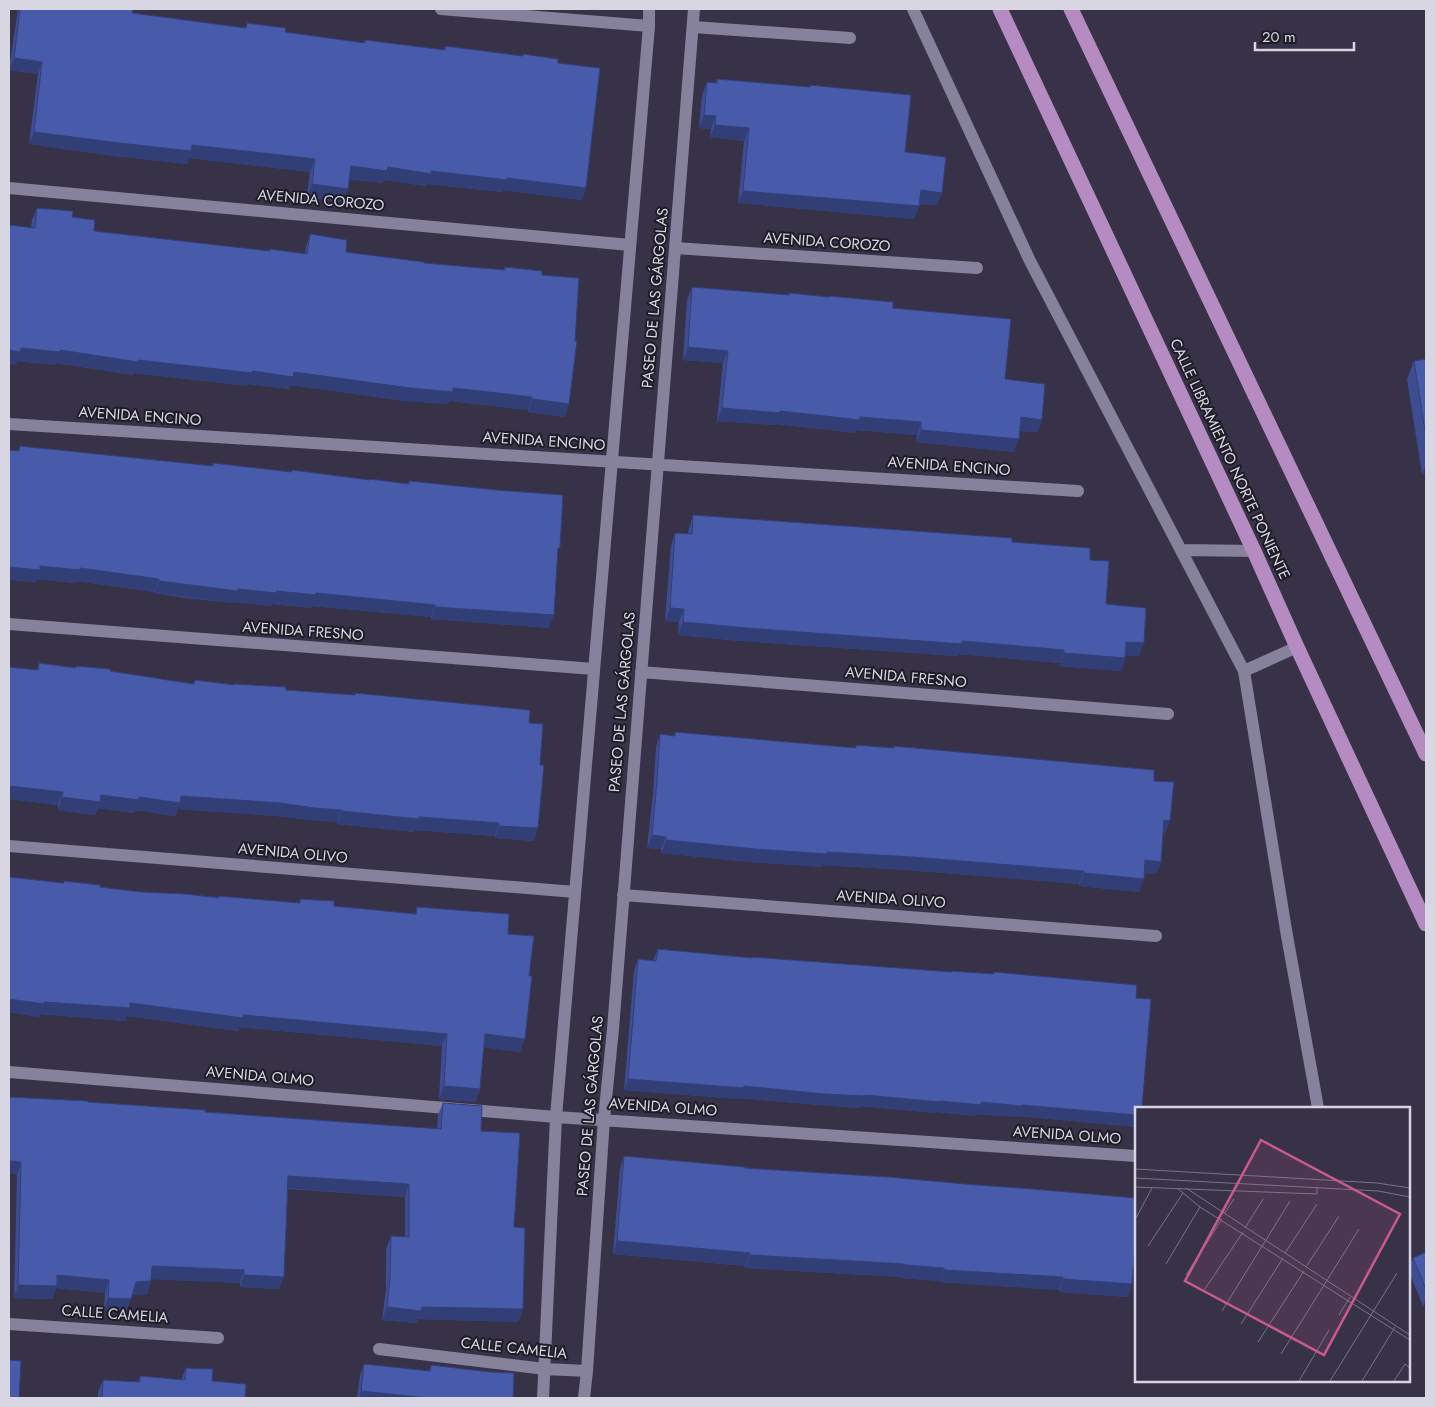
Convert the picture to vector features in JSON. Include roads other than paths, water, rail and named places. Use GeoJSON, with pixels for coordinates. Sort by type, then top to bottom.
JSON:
{"type":"FeatureCollection","features":[{"type":"Feature","properties":{"kind":"highway","name":"CALLE LIBRAMIENTO NORTE PONIENTE"},"geometry":{"type":"LineString","coordinates":[[1000,9],[1254,551],[1426,924]]}},
{"type":"Feature","properties":{"kind":"highway"},"geometry":{"type":"LineString","coordinates":[[1071,9],[1426,754]]}},
{"type":"Feature","properties":{"kind":"street"},"geometry":{"type":"LineString","coordinates":[[441,9],[649,26]]}},
{"type":"Feature","properties":{"kind":"street","name":"PASEO DE LAS GÁRGOLAS"},"geometry":{"type":"LineString","coordinates":[[543,1398],[556,1117],[649,9]]}},
{"type":"Feature","properties":{"kind":"street","name":"PASEO DE LAS GÁRGOLAS"},"geometry":{"type":"LineString","coordinates":[[584,1398],[604,1119],[613,1029],[694,9]]}},
{"type":"Feature","properties":{"kind":"street"},"geometry":{"type":"LineString","coordinates":[[912,9],[1030,261],[1244,671],[1284,920],[1318,1107]]}},
{"type":"Feature","properties":{"kind":"street"},"geometry":{"type":"LineString","coordinates":[[693,27],[850,38]]}},
{"type":"Feature","properties":{"kind":"street","name":"AVENIDA COROZO"},"geometry":{"type":"LineString","coordinates":[[9,188],[630,245]]}},
{"type":"Feature","properties":{"kind":"street","name":"AVENIDA COROZO"},"geometry":{"type":"LineString","coordinates":[[675,248],[978,268]]}},
{"type":"Feature","properties":{"kind":"street","name":"AVENIDA ENCINO"},"geometry":{"type":"LineString","coordinates":[[9,424],[1078,491]]}},
{"type":"Feature","properties":{"kind":"street"},"geometry":{"type":"LineString","coordinates":[[1182,550],[1254,551]]}},
{"type":"Feature","properties":{"kind":"street","name":"AVENIDA FRESNO"},"geometry":{"type":"LineString","coordinates":[[9,624],[594,670]]}},
{"type":"Feature","properties":{"kind":"street"},"geometry":{"type":"LineString","coordinates":[[1244,671],[1297,647]]}},
{"type":"Feature","properties":{"kind":"street","name":"AVENIDA FRESNO"},"geometry":{"type":"LineString","coordinates":[[641,672],[1168,714]]}},
{"type":"Feature","properties":{"kind":"street","name":"AVENIDA OLIVO"},"geometry":{"type":"LineString","coordinates":[[9,846],[575,892]]}},
{"type":"Feature","properties":{"kind":"street","name":"AVENIDA OLIVO"},"geometry":{"type":"LineString","coordinates":[[623,895],[1156,936]]}},
{"type":"Feature","properties":{"kind":"street","name":"AVENIDA OLMO"},"geometry":{"type":"LineString","coordinates":[[9,1072],[556,1117],[1135,1156]]}},
{"type":"Feature","properties":{"kind":"street","name":"CALLE CAMELIA"},"geometry":{"type":"LineString","coordinates":[[9,1324],[218,1338]]}},
{"type":"Feature","properties":{"kind":"street","name":"CALLE CAMELIA"},"geometry":{"type":"LineString","coordinates":[[379,1349],[545,1369],[587,1371]]}}]}
